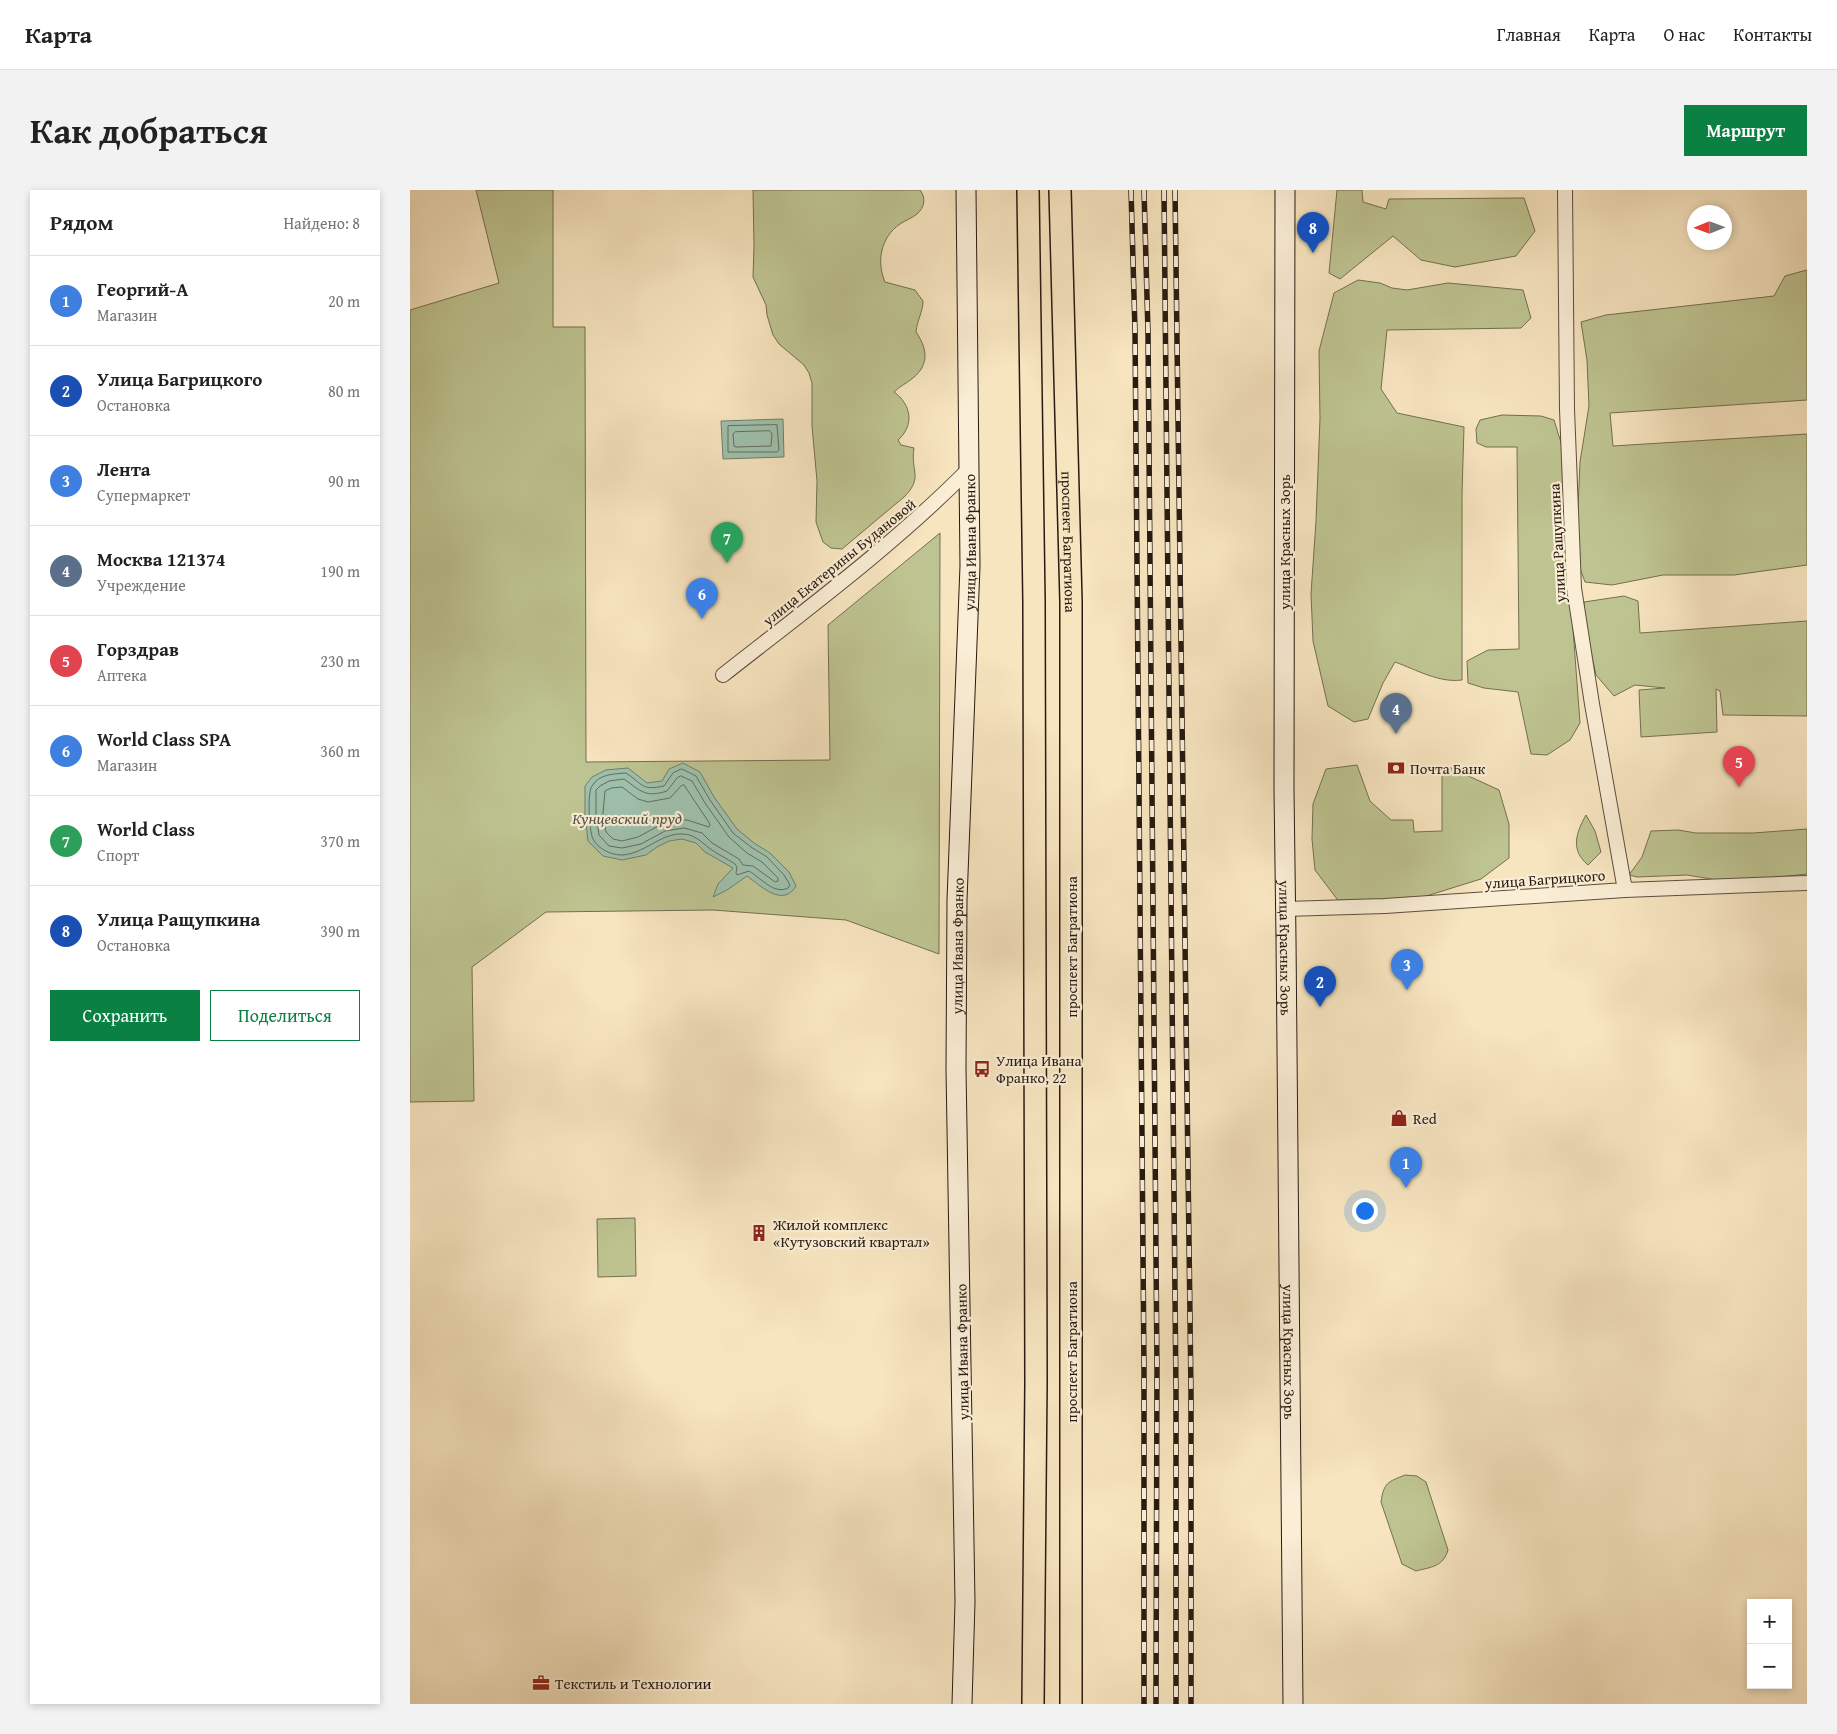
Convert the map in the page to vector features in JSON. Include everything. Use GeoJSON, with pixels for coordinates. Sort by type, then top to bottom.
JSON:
{"type":"FeatureCollection","features":[{"type":"Feature","properties":{"kind":"main road"},"geometry":{"type":"LineString","coordinates":[[1028,190],[1034,602],[1036,1382],[1034,1704]]}},
{"type":"Feature","properties":{"kind":"main road","name":"проспект Багратиона"},"geometry":{"type":"LineString","coordinates":[[1060,190],[1071,602],[1071,1704]]}},
{"type":"Feature","properties":{"kind":"street","name":"улица Ивана Франко"},"geometry":{"type":"LineString","coordinates":[[962,1704],[965,1602],[956,1069],[957,910],[970,566],[966,190]]}},
{"type":"Feature","properties":{"kind":"street","name":"улица Красных Зорь"},"geometry":{"type":"LineString","coordinates":[[1284,190],[1284,790],[1293,1704]]}},
{"type":"Feature","properties":{"kind":"street","name":"улица Ращупкина"},"geometry":{"type":"LineString","coordinates":[[1565,190],[1567,409],[1574,588],[1592,704],[1625,890]]}},
{"type":"Feature","properties":{"kind":"street","name":"улица Екатерины Будановой"},"geometry":{"type":"LineString","coordinates":[[723,675],[806,610],[932,506],[970,468]]}},
{"type":"Feature","properties":{"kind":"street","name":"улица Багрицкого"},"geometry":{"type":"LineString","coordinates":[[1285,908],[1385,906],[1625,890],[1807,883]]}},
{"type":"Feature","properties":{"kind":"shaded area"},"geometry":{"type":"Polygon","coordinates":[[[476,190],[553,190],[553,327],[585,327],[586,762],[830,760],[828,625],[940,533],[939,954],[846,920],[713,910],[546,912],[472,967],[474,1101],[410,1102],[410,310],[499,283],[476,190]]]}},
{"type":"Feature","properties":{"kind":"shaded area"},"geometry":{"type":"Polygon","coordinates":[[[753,190],[920,190],[923,196],[924,202],[920,211],[900,224],[888,236],[881,258],[882,274],[885,282],[915,290],[923,301],[916,332],[923,344],[924,362],[913,378],[894,392],[904,402],[909,415],[907,428],[898,440],[901,445],[914,448],[915,479],[904,497],[842,549],[831,548],[823,542],[816,522],[817,481],[812,426],[812,383],[809,373],[804,365],[779,344],[773,335],[766,305],[753,277],[753,190]]]}},
{"type":"Feature","properties":{"kind":"shaded area"},"geometry":{"type":"Polygon","coordinates":[[[1337,190],[1362,190],[1363,202],[1386,209],[1389,199],[1524,198],[1535,231],[1516,256],[1455,267],[1421,260],[1393,236],[1340,279],[1329,273],[1337,190]]]}},
{"type":"Feature","properties":{"kind":"shaded area"},"geometry":{"type":"Polygon","coordinates":[[[1807,270],[1807,400],[1610,413],[1613,446],[1807,434],[1807,565],[1734,575],[1663,575],[1612,585],[1585,582],[1576,558],[1580,462],[1589,406],[1587,360],[1581,322],[1606,315],[1774,296],[1785,276],[1807,270]]]}},
{"type":"Feature","properties":{"kind":"shaded area"},"geometry":{"type":"Polygon","coordinates":[[[1358,280],[1407,290],[1448,283],[1523,290],[1531,318],[1521,328],[1387,330],[1381,389],[1397,413],[1464,427],[1462,680],[1436,678],[1395,662],[1383,683],[1368,719],[1354,722],[1328,706],[1313,641],[1311,594],[1320,419],[1319,351],[1334,293],[1358,280]]]}},
{"type":"Feature","properties":{"kind":"shaded area"},"geometry":{"type":"Polygon","coordinates":[[[1502,415],[1541,416],[1554,420],[1563,449],[1570,589],[1580,723],[1570,740],[1547,755],[1531,754],[1518,692],[1484,688],[1468,683],[1467,661],[1488,650],[1519,649],[1517,447],[1486,447],[1477,443],[1476,429],[1480,420],[1502,415]]]}},
{"type":"Feature","properties":{"kind":"shaded area"},"geometry":{"type":"Polygon","coordinates":[[[1624,596],[1638,601],[1640,633],[1807,621],[1807,716],[1723,715],[1720,691],[1716,689],[1717,732],[1641,737],[1639,690],[1665,688],[1635,685],[1614,696],[1596,675],[1584,620],[1584,602],[1624,596]]]}},
{"type":"Feature","properties":{"kind":"shaded area"},"geometry":{"type":"Polygon","coordinates":[[[1357,765],[1370,801],[1391,820],[1413,820],[1414,832],[1442,831],[1442,767],[1449,767],[1499,790],[1509,824],[1509,858],[1481,879],[1423,897],[1340,903],[1315,870],[1312,839],[1313,804],[1326,769],[1357,765]]]}},
{"type":"Feature","properties":{"kind":"shaded area"},"geometry":{"type":"Polygon","coordinates":[[[1586,815],[1595,831],[1601,852],[1588,865],[1579,853],[1576,841],[1586,815]]]}},
{"type":"Feature","properties":{"kind":"shaded area"},"geometry":{"type":"Polygon","coordinates":[[[1807,829],[1807,874],[1729,882],[1687,875],[1637,877],[1629,875],[1642,857],[1651,831],[1678,830],[1696,833],[1753,833],[1807,829]]]}},
{"type":"Feature","properties":{"kind":"shaded area"},"geometry":{"type":"Polygon","coordinates":[[[635,1218],[636,1276],[598,1277],[597,1219],[635,1218]]]}},
{"type":"Feature","properties":{"kind":"shaded area"},"geometry":{"type":"Polygon","coordinates":[[[1405,1475],[1417,1476],[1426,1482],[1448,1550],[1440,1563],[1416,1571],[1402,1564],[1381,1502],[1385,1487],[1394,1479],[1405,1475]]]}},
{"type":"Feature","properties":{"kind":"water"},"geometry":{"type":"Polygon","coordinates":[[[783,419],[784,457],[723,459],[721,421],[783,419]]]}},
{"type":"Feature","properties":{"kind":"water","name":"Кунцевский пруд"},"geometry":{"type":"Polygon","coordinates":[[[683,763],[700,772],[714,797],[737,829],[770,853],[789,872],[796,886],[791,892],[785,895],[772,893],[747,876],[713,897],[718,884],[733,868],[705,852],[696,843],[682,839],[669,841],[646,855],[622,860],[603,856],[588,841],[585,815],[585,786],[592,777],[606,770],[628,768],[647,783],[662,781],[669,769],[683,763]]]}},
{"type":"Feature","properties":{"kind":"railway"},"geometry":{"type":"LineString","coordinates":[[1131,190],[1135,331],[1144,1370],[1144,1704]]}},
{"type":"Feature","properties":{"kind":"railway"},"geometry":{"type":"LineString","coordinates":[[1144,190],[1148,332],[1157,1369],[1156,1704]]}},
{"type":"Feature","properties":{"kind":"railway"},"geometry":{"type":"LineString","coordinates":[[1164,190],[1176,1394],[1176,1704]]}},
{"type":"Feature","properties":{"kind":"railway"},"geometry":{"type":"LineString","coordinates":[[1175,190],[1191,1392],[1191,1704]]}},
{"type":"Feature","properties":{"kind":"place","name":"Улица Ращупкина"},"geometry":{"type":"Point","coordinates":[1313,253]}},
{"type":"Feature","properties":{"kind":"place","name":"World Class"},"geometry":{"type":"Point","coordinates":[727,563]}},
{"type":"Feature","properties":{"kind":"place","name":"World Class SPA"},"geometry":{"type":"Point","coordinates":[702,619]}},
{"type":"Feature","properties":{"kind":"place","name":"Москва 121374"},"geometry":{"type":"Point","coordinates":[1396,734]}},
{"type":"Feature","properties":{"kind":"place","name":"Почта Банк"},"geometry":{"type":"Point","coordinates":[1396,768]}},
{"type":"Feature","properties":{"kind":"place","name":"Горздрав"},"geometry":{"type":"Point","coordinates":[1739,787]}},
{"type":"Feature","properties":{"kind":"place","name":"Лента"},"geometry":{"type":"Point","coordinates":[1407,990]}},
{"type":"Feature","properties":{"kind":"place","name":"Улица Багрицкого"},"geometry":{"type":"Point","coordinates":[1320,1007]}},
{"type":"Feature","properties":{"kind":"place","name":"Улица Ивана Франко, 22"},"geometry":{"type":"Point","coordinates":[982,1069]}},
{"type":"Feature","properties":{"kind":"place","name":"Red"},"geometry":{"type":"Point","coordinates":[1399,1118]}},
{"type":"Feature","properties":{"kind":"place","name":"Георгий-А"},"geometry":{"type":"Point","coordinates":[1406,1188]}},
{"type":"Feature","properties":{"kind":"place","name":"Жилой комплекс «Кутузовский квартал»"},"geometry":{"type":"Point","coordinates":[759,1233]}},
{"type":"Feature","properties":{"kind":"place","name":"Текстиль и Технологии"},"geometry":{"type":"Point","coordinates":[541,1683]}}]}
